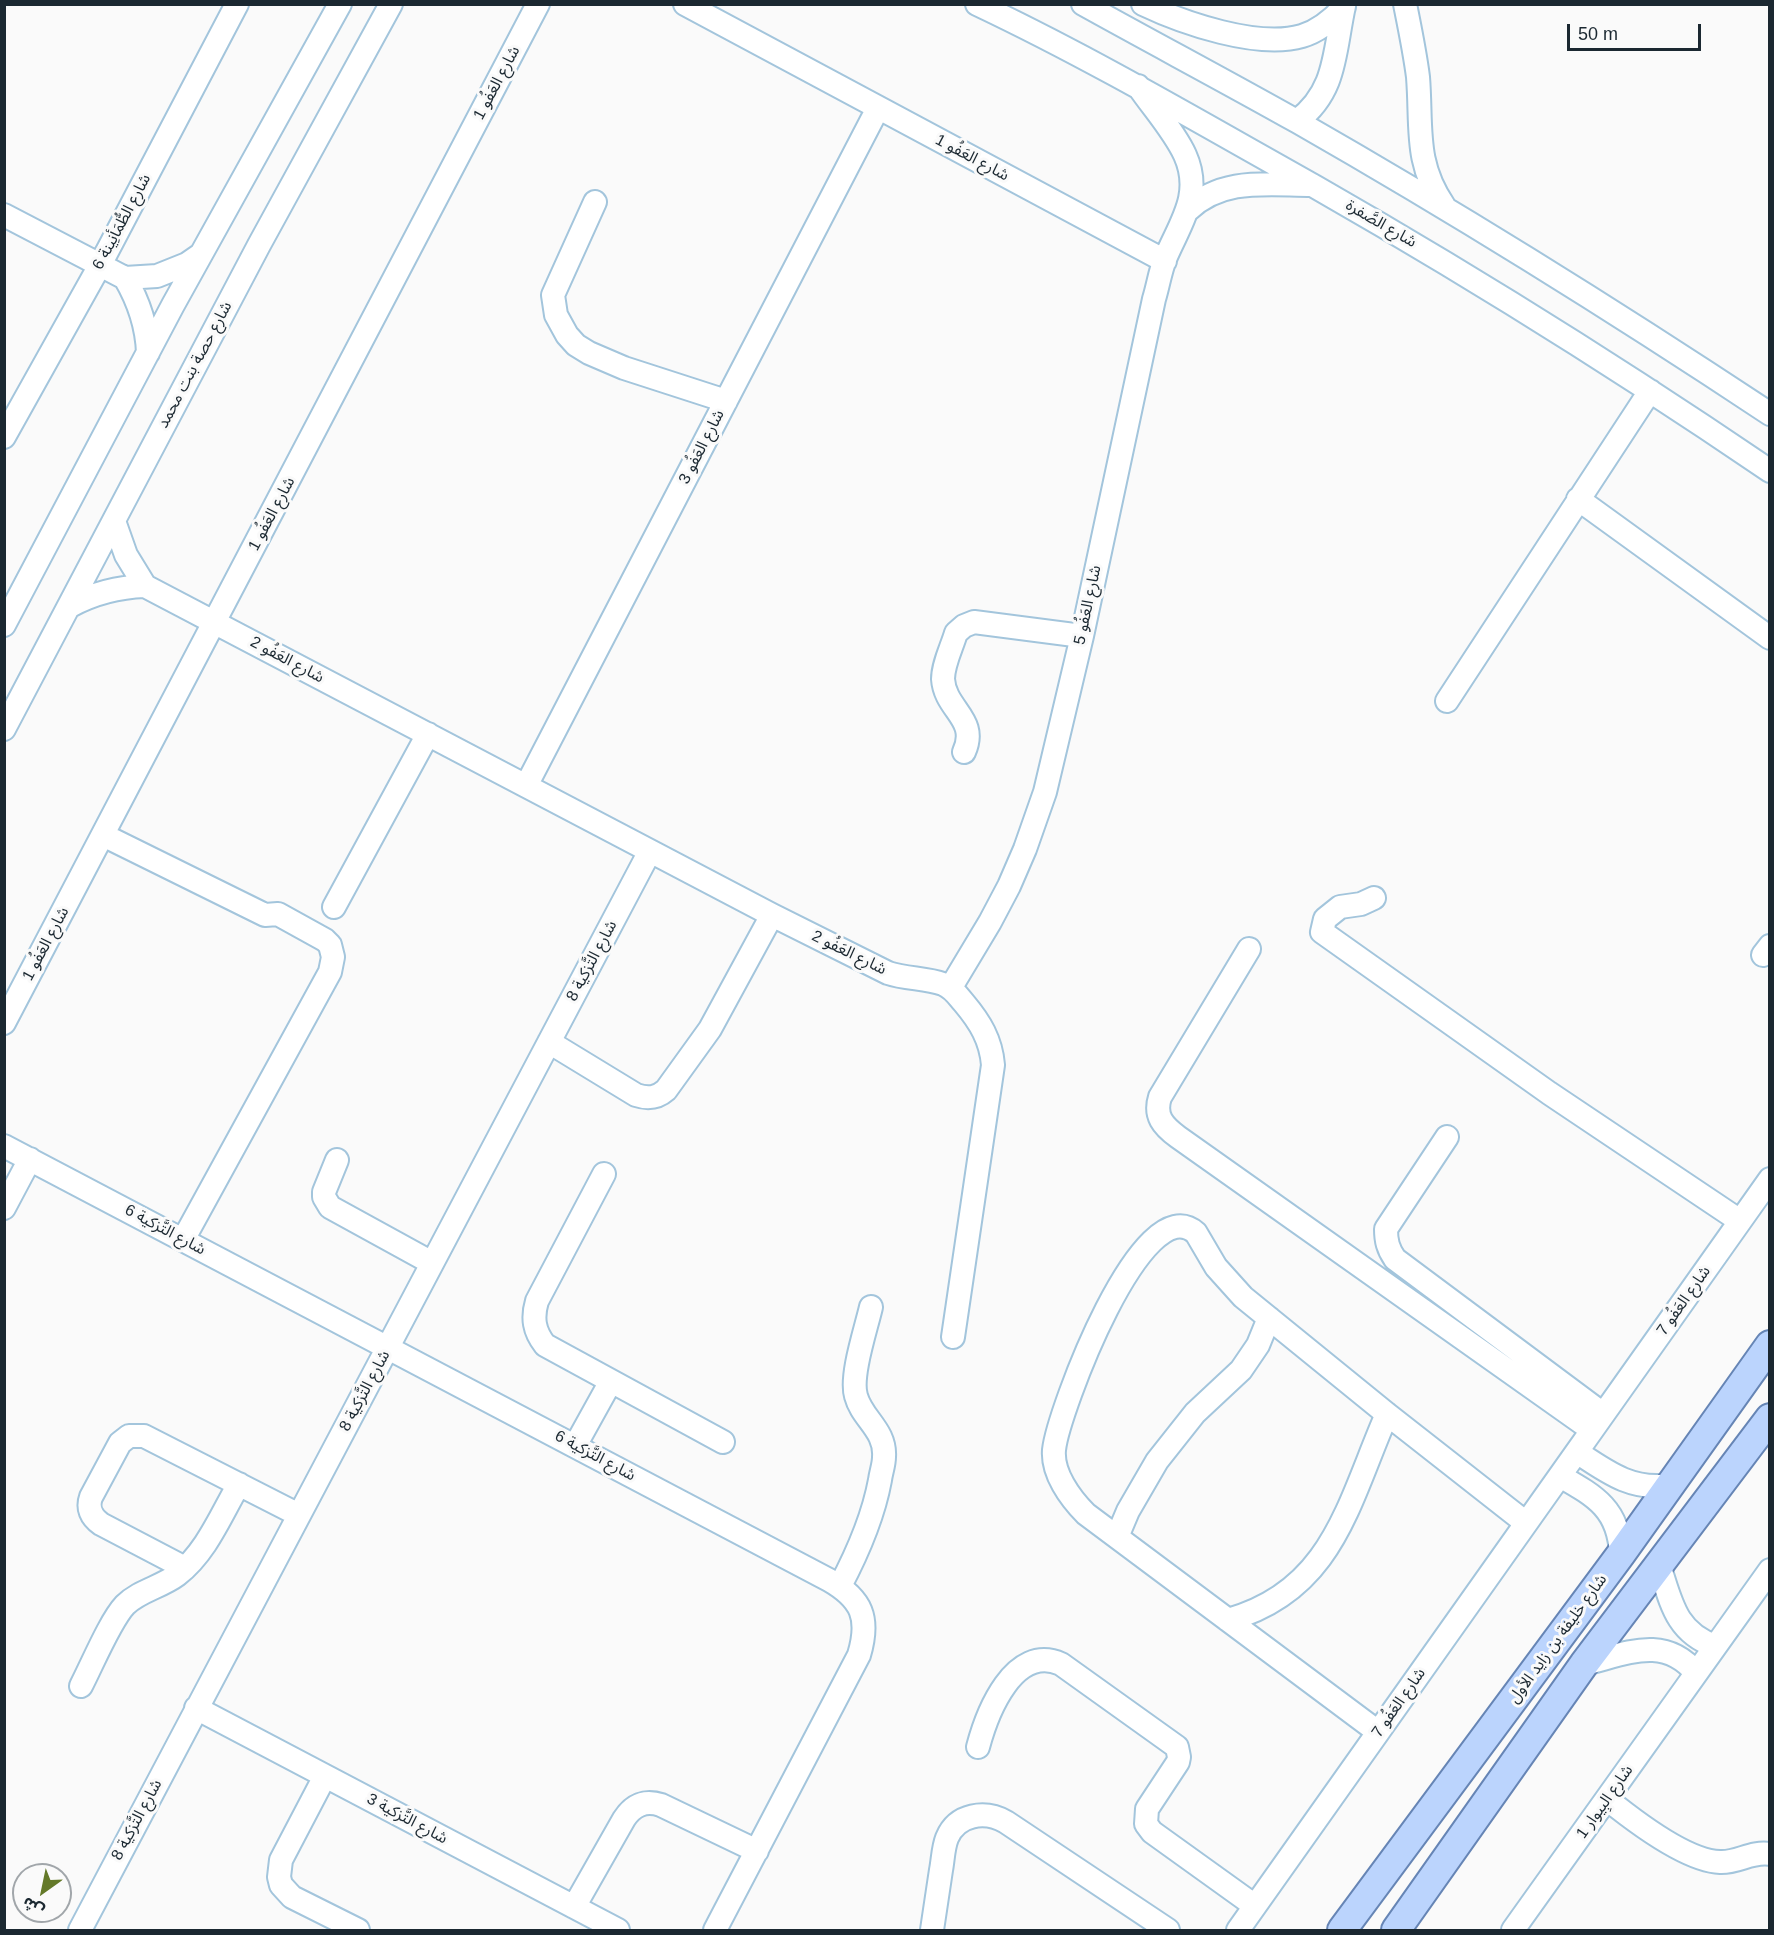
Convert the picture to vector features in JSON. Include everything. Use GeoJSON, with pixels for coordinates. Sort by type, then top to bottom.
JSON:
{"type":"FeatureCollection","features":[{"type":"Feature","properties":{"kind":"main road","name":"شارع خليفة بن زايد الأول"},"geometry":{"type":"LineString","coordinates":[[1342,1930],[1621,1554],[1770,1345]]}},
{"type":"Feature","properties":{"kind":"main road"},"geometry":{"type":"LineString","coordinates":[[1396,1930],[1584,1664],[1770,1418]]}},
{"type":"Feature","properties":{"kind":"street","name":"شارع الطُّمَأنِينة 6"},"geometry":{"type":"LineString","coordinates":[[4,437],[99,265],[237,4]]}},
{"type":"Feature","properties":{"kind":"street"},"geometry":{"type":"LineString","coordinates":[[4,626],[200,255],[340,4]]}},
{"type":"Feature","properties":{"kind":"street","name":"شارع حصة بنت محمد"},"geometry":{"type":"LineString","coordinates":[[4,729],[264,235],[391,4]]}},
{"type":"Feature","properties":{"kind":"street","name":"شارع العَفُو 1"},"geometry":{"type":"LineString","coordinates":[[4,1023],[538,4]]}},
{"type":"Feature","properties":{"kind":"street","name":"شارع العَفُو 1"},"geometry":{"type":"LineString","coordinates":[[685,4],[1165,261]]}},
{"type":"Feature","properties":{"kind":"street","name":"شارع الصَّفرة"},"geometry":{"type":"LineString","coordinates":[[977,4],[1040,34],[1314,185],[1536,318],[1770,471]]}},
{"type":"Feature","properties":{"kind":"street"},"geometry":{"type":"LineString","coordinates":[[1083,4],[1297,122],[1445,208],[1770,414]]}},
{"type":"Feature","properties":{"kind":"street"},"geometry":{"type":"LineString","coordinates":[[1143,4],[1194,24],[1225,32],[1272,39],[1301,36],[1314,31],[1335,17],[1344,6]]}},
{"type":"Feature","properties":{"kind":"street"},"geometry":{"type":"LineString","coordinates":[[1405,4],[1418,78],[1422,159],[1431,184],[1445,208]]}},
{"type":"Feature","properties":{"kind":"street"},"geometry":{"type":"LineString","coordinates":[[1297,122],[1316,105],[1328,84],[1344,6]]}},
{"type":"Feature","properties":{"kind":"street","name":"شارع العَفُو 5"},"geometry":{"type":"LineString","coordinates":[[951,987],[1009,886],[1036,821],[1053,762],[1082,636],[1147,327],[1165,261],[1188,210],[1191,183],[1185,156],[1138,87]]}},
{"type":"Feature","properties":{"kind":"street","name":"شارع العَفُو 3"},"geometry":{"type":"LineString","coordinates":[[526,786],[878,108]]}},
{"type":"Feature","properties":{"kind":"street","name":"شارع العَفُو 5"},"geometry":{"type":"LineString","coordinates":[[1188,210],[1208,194],[1231,186],[1314,185]]}},
{"type":"Feature","properties":{"kind":"street"},"geometry":{"type":"LineString","coordinates":[[594,202],[555,287],[556,315],[567,335],[576,345],[589,353],[624,368],[726,401]]}},
{"type":"Feature","properties":{"kind":"street"},"geometry":{"type":"LineString","coordinates":[[4,215],[125,278],[141,278],[165,273],[187,264],[200,255]]}},
{"type":"Feature","properties":{"kind":"street"},"geometry":{"type":"LineString","coordinates":[[125,278],[140,306],[148,352]]}},
{"type":"Feature","properties":{"kind":"street"},"geometry":{"type":"LineString","coordinates":[[1446,701],[1650,391]]}},
{"type":"Feature","properties":{"kind":"street"},"geometry":{"type":"LineString","coordinates":[[1578,499],[1770,638]]}},
{"type":"Feature","properties":{"kind":"street"},"geometry":{"type":"LineString","coordinates":[[70,606],[113,589],[145,586],[126,555],[114,521]]}},
{"type":"Feature","properties":{"kind":"street","name":"شارع العَفُو 2"},"geometry":{"type":"LineString","coordinates":[[145,586],[772,915],[888,973],[951,987]]}},
{"type":"Feature","properties":{"kind":"street"},"geometry":{"type":"LineString","coordinates":[[963,752],[967,745],[968,728],[947,695],[943,678],[959,629],[974,622],[1082,636]]}},
{"type":"Feature","properties":{"kind":"street"},"geometry":{"type":"LineString","coordinates":[[334,907],[429,734]]}},
{"type":"Feature","properties":{"kind":"street"},"geometry":{"type":"LineString","coordinates":[[104,835],[266,915],[271,926],[316,952],[324,955],[331,953],[333,962],[330,972],[183,1240]]}},
{"type":"Feature","properties":{"kind":"street","name":"شارع التَّزكية 8"},"geometry":{"type":"LineString","coordinates":[[80,1930],[650,851]]}},
{"type":"Feature","properties":{"kind":"street"},"geometry":{"type":"LineString","coordinates":[[1374,898],[1361,904],[1340,907],[1325,919],[1322,932],[1549,1093],[1740,1221]]}},
{"type":"Feature","properties":{"kind":"street"},"geometry":{"type":"LineString","coordinates":[[549,1042],[636,1095],[650,1098],[661,1094],[710,1029],[772,915]]}},
{"type":"Feature","properties":{"kind":"street"},"geometry":{"type":"LineString","coordinates":[[1249,950],[1160,1097],[1158,1110],[1162,1124],[1598,1422]]}},
{"type":"Feature","properties":{"kind":"street"},"geometry":{"type":"LineString","coordinates":[[951,987],[983,1028],[993,1065],[953,1337]]}},
{"type":"Feature","properties":{"kind":"street"},"geometry":{"type":"LineString","coordinates":[[1447,1137],[1386,1229],[1391,1254],[1598,1422]]}},
{"type":"Feature","properties":{"kind":"street","name":"شارع التَّزكية 6"},"geometry":{"type":"LineString","coordinates":[[4,1146],[840,1586],[857,1604],[864,1614],[865,1628],[860,1655],[715,1930]]}},
{"type":"Feature","properties":{"kind":"street"},"geometry":{"type":"LineString","coordinates":[[4,1208],[30,1159]]}},
{"type":"Feature","properties":{"kind":"street"},"geometry":{"type":"LineString","coordinates":[[337,1160],[324,1192],[324,1197],[330,1207],[432,1263]]}},
{"type":"Feature","properties":{"kind":"street"},"geometry":{"type":"LineString","coordinates":[[604,1174],[537,1301],[534,1318],[537,1333],[545,1345],[723,1442]]}},
{"type":"Feature","properties":{"kind":"street","name":"شارع العَفُو 7"},"geometry":{"type":"LineString","coordinates":[[1238,1930],[1770,1179]]}},
{"type":"Feature","properties":{"kind":"street"},"geometry":{"type":"LineString","coordinates":[[1378,1732],[1086,1514],[1072,1499],[1061,1480],[1054,1451],[1065,1409],[1098,1326],[1131,1267],[1155,1239],[1174,1226],[1187,1226],[1196,1233],[1216,1267],[1243,1297],[1526,1523]]}},
{"type":"Feature","properties":{"kind":"street"},"geometry":{"type":"LineString","coordinates":[[840,1586],[868,1526],[885,1458],[881,1439],[860,1406],[854,1387],[871,1307]]}},
{"type":"Feature","properties":{"kind":"street"},"geometry":{"type":"LineString","coordinates":[[1117,1537],[1137,1494],[1157,1461],[1196,1413],[1240,1370],[1258,1345],[1269,1318]]}},
{"type":"Feature","properties":{"kind":"street"},"geometry":{"type":"LineString","coordinates":[[574,1446],[611,1381]]}},
{"type":"Feature","properties":{"kind":"street"},"geometry":{"type":"LineString","coordinates":[[1228,1620],[1248,1615],[1283,1596],[1309,1574],[1320,1560],[1344,1516],[1387,1414]]}},
{"type":"Feature","properties":{"kind":"street"},"geometry":{"type":"LineString","coordinates":[[184,1568],[101,1524],[92,1515],[89,1503],[91,1497],[120,1443],[129,1436],[144,1436],[299,1515]]}},
{"type":"Feature","properties":{"kind":"street"},"geometry":{"type":"LineString","coordinates":[[1577,1452],[1627,1482],[1648,1486],[1670,1485]]}},
{"type":"Feature","properties":{"kind":"street"},"geometry":{"type":"LineString","coordinates":[[1560,1476],[1591,1494],[1608,1510],[1618,1531],[1621,1554]]}},
{"type":"Feature","properties":{"kind":"street"},"geometry":{"type":"LineString","coordinates":[[81,1686],[125,1605],[140,1594],[176,1576],[184,1568],[202,1548],[239,1484]]}},
{"type":"Feature","properties":{"kind":"street"},"geometry":{"type":"LineString","coordinates":[[1659,1565],[1675,1613],[1681,1622],[1696,1637],[1715,1646]]}},
{"type":"Feature","properties":{"kind":"street","name":"شارع البِيوار 1"},"geometry":{"type":"LineString","coordinates":[[1513,1930],[1770,1570]]}},
{"type":"Feature","properties":{"kind":"street"},"geometry":{"type":"LineString","coordinates":[[1584,1664],[1641,1650],[1659,1649],[1679,1656],[1696,1673]]}},
{"type":"Feature","properties":{"kind":"street"},"geometry":{"type":"LineString","coordinates":[[978,1747],[990,1710],[1010,1678],[1035,1661],[1050,1660],[1061,1664],[1177,1747],[1178,1762],[1148,1809],[1146,1824],[1152,1832],[1255,1906]]}},
{"type":"Feature","properties":{"kind":"street","name":"شارع التَّزكية 3"},"geometry":{"type":"LineString","coordinates":[[196,1708],[583,1918],[618,1930]]}},
{"type":"Feature","properties":{"kind":"street"},"geometry":{"type":"LineString","coordinates":[[325,1776],[281,1860],[279,1877],[281,1885],[292,1898],[358,1930]]}},
{"type":"Feature","properties":{"kind":"street"},"geometry":{"type":"LineString","coordinates":[[1606,1799],[1652,1833],[1707,1860],[1730,1862],[1757,1853],[1770,1854]]}},
{"type":"Feature","properties":{"kind":"street"},"geometry":{"type":"LineString","coordinates":[[583,1918],[624,1819],[639,1804],[661,1804],[757,1851]]}},
{"type":"Feature","properties":{"kind":"street"},"geometry":{"type":"LineString","coordinates":[[932,1930],[947,1838],[952,1830],[966,1818],[991,1815],[1006,1822],[1168,1930]]}}]}
